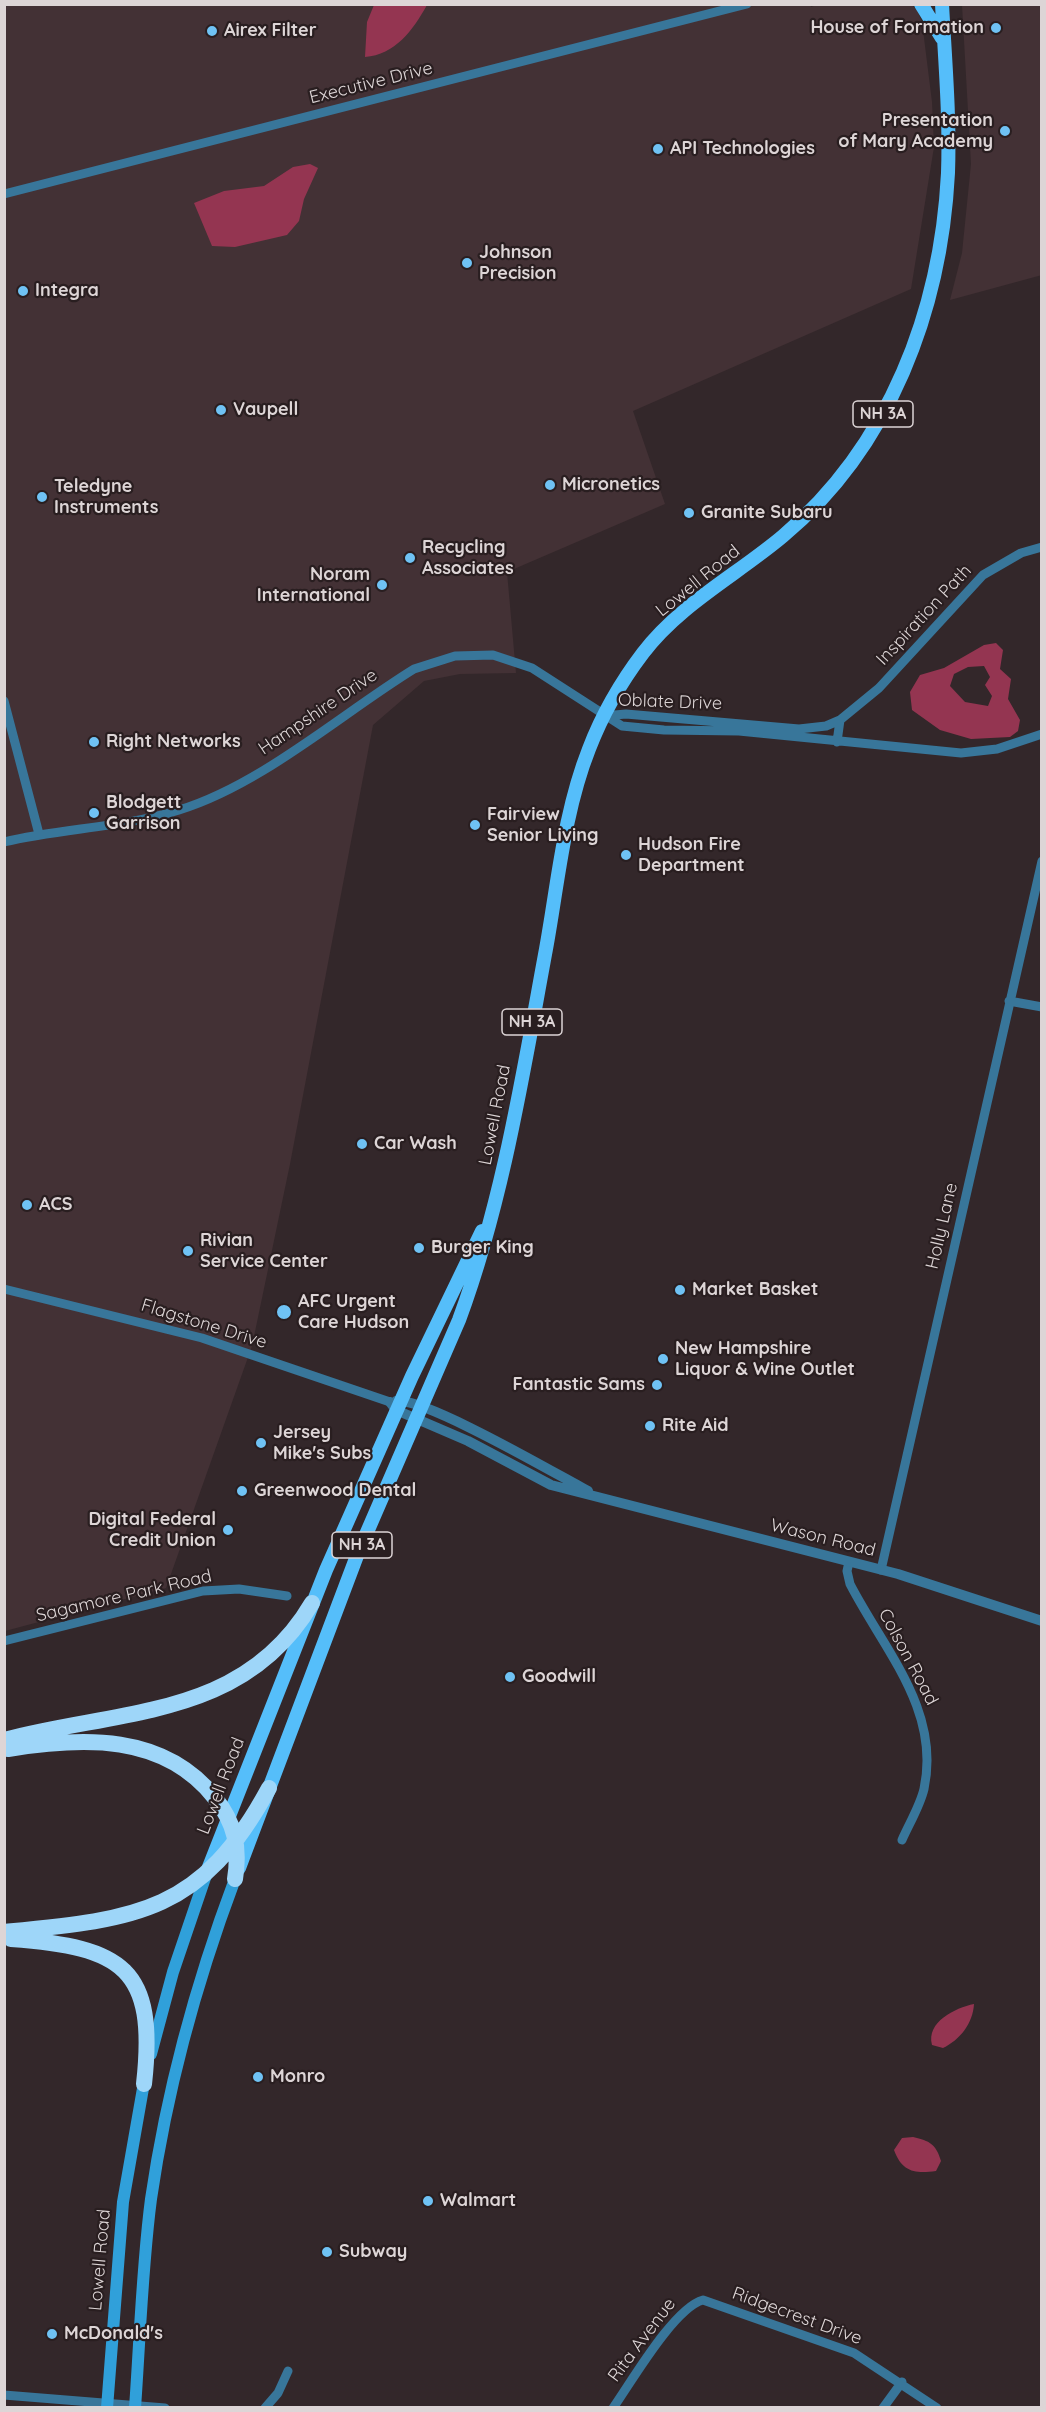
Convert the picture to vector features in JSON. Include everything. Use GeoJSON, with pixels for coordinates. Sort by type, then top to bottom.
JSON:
{"type":"FeatureCollection","features":[{"type":"Feature","properties":{"kind":"highway"},"geometry":{"type":"LineString","coordinates":[[4,1740],[178,1704],[219,1690],[249,1672],[273,1652],[293,1632],[312,1603]]}},
{"type":"Feature","properties":{"kind":"highway"},"geometry":{"type":"LineString","coordinates":[[4,1749],[54,1742],[92,1741],[121,1744],[150,1751],[168,1759],[193,1774],[228,1818],[237,1841],[235,1879]]}},
{"type":"Feature","properties":{"kind":"highway"},"geometry":{"type":"LineString","coordinates":[[4,1932],[117,1918],[163,1901],[206,1875],[237,1841],[269,1788]]}},
{"type":"Feature","properties":{"kind":"highway"},"geometry":{"type":"LineString","coordinates":[[4,1939],[44,1942],[89,1951],[113,1962],[127,1974],[140,1994],[146,2011],[144,2084]]}},
{"type":"Feature","properties":{"kind":"main road"},"geometry":{"type":"LineString","coordinates":[[921,4],[944,43]]}},
{"type":"Feature","properties":{"kind":"main road","name":"Lowell Road"},"geometry":{"type":"LineString","coordinates":[[135,2406],[147,2239],[164,2122],[198,1984],[235,1879],[358,1553],[468,1298],[507,1148],[571,811],[586,758],[603,717],[644,652],[665,630],[788,532],[830,491],[868,440],[887,408],[921,324],[940,246],[948,158],[942,4]]}},
{"type":"Feature","properties":{"kind":"main road","name":"Lowell Road"},"geometry":{"type":"LineString","coordinates":[[107,2405],[123,2202],[144,2084],[173,1972],[206,1875],[312,1603],[396,1404],[491,1214]]}},
{"type":"Feature","properties":{"kind":"street","name":"Executive Drive"},"geometry":{"type":"LineString","coordinates":[[4,194],[747,4]]}},
{"type":"Feature","properties":{"kind":"street","name":"Inspiration Path"},"geometry":{"type":"LineString","coordinates":[[840,720],[879,688],[983,575],[1021,553],[1041,547]]}},
{"type":"Feature","properties":{"kind":"street","name":"Hampshire Drive"},"geometry":{"type":"LineString","coordinates":[[4,842],[39,834],[150,818],[205,800],[269,765],[414,669],[455,656],[482,654],[519,662],[603,717]]}},
{"type":"Feature","properties":{"kind":"street"},"geometry":{"type":"LineString","coordinates":[[4,701],[39,834]]}},
{"type":"Feature","properties":{"kind":"street","name":"Oblate Drive"},"geometry":{"type":"LineString","coordinates":[[603,717],[626,714],[799,729],[826,726],[840,720]]}},
{"type":"Feature","properties":{"kind":"street","name":"Oblate Drive"},"geometry":{"type":"LineString","coordinates":[[603,717],[622,726],[638,728],[739,730],[837,742],[961,753],[997,749],[1041,734]]}},
{"type":"Feature","properties":{"kind":"street"},"geometry":{"type":"LineString","coordinates":[[837,742],[840,720]]}},
{"type":"Feature","properties":{"kind":"street","name":"Holly Lane"},"geometry":{"type":"LineString","coordinates":[[881,1570],[1009,1001],[1038,890],[1041,861]]}},
{"type":"Feature","properties":{"kind":"street"},"geometry":{"type":"LineString","coordinates":[[1009,1001],[1041,1007]]}},
{"type":"Feature","properties":{"kind":"street","name":"Flagstone Drive"},"geometry":{"type":"LineString","coordinates":[[4,1289],[202,1338],[396,1404]]}},
{"type":"Feature","properties":{"kind":"street","name":"Wason Road"},"geometry":{"type":"LineString","coordinates":[[396,1404],[419,1414],[541,1481],[561,1488],[594,1494],[881,1570],[1041,1621]]}},
{"type":"Feature","properties":{"kind":"street","name":"Colson Road"},"geometry":{"type":"LineString","coordinates":[[849,1562],[850,1584],[914,1697],[925,1730],[927,1767],[923,1791],[902,1840]]}},
{"type":"Feature","properties":{"kind":"street","name":"Sagamore Park Road"},"geometry":{"type":"LineString","coordinates":[[4,1641],[203,1591],[239,1589],[287,1596]]}},
{"type":"Feature","properties":{"kind":"street","name":"Ridgecrest Drive"},"geometry":{"type":"LineString","coordinates":[[703,2300],[832,2343],[854,2353],[902,2382],[937,2408]]}},
{"type":"Feature","properties":{"kind":"street","name":"Rita Avenue"},"geometry":{"type":"LineString","coordinates":[[613,2408],[677,2318],[692,2303],[703,2300]]}},
{"type":"Feature","properties":{"kind":"street"},"geometry":{"type":"LineString","coordinates":[[265,2407],[278,2393],[288,2371]]}},
{"type":"Feature","properties":{"kind":"street"},"geometry":{"type":"LineString","coordinates":[[883,2408],[902,2382]]}},
{"type":"Feature","properties":{"kind":"street"},"geometry":{"type":"LineString","coordinates":[[4,2396],[165,2408]]}},
{"type":"Feature","properties":{"kind":"shaded area"},"geometry":{"type":"Polygon","coordinates":[[[810,4],[811,7],[819,4],[912,5],[922,22],[932,102],[934,147],[911,289],[633,411],[665,504],[507,572],[516,673],[460,674],[424,681],[373,725],[290,1164],[252,1346],[166,1588],[5,1631],[5,5],[810,4]]]}},
{"type":"Feature","properties":{"kind":"shaded area"},"geometry":{"type":"Polygon","coordinates":[[[374,5],[427,5],[402,40],[385,52],[365,57],[367,22],[374,5]]]}},
{"type":"Feature","properties":{"kind":"shaded area","name":"Presentation of Mary Academy"},"geometry":{"type":"Polygon","coordinates":[[[962,5],[1041,5],[1042,275],[950,300],[962,253],[971,164],[962,5]]]}},
{"type":"Feature","properties":{"kind":"shaded area"},"geometry":{"type":"Polygon","coordinates":[[[310,164],[318,168],[304,199],[299,221],[287,235],[235,247],[212,246],[194,203],[224,191],[264,186],[293,167],[310,164]]]}},
{"type":"Feature","properties":{"kind":"shaded area"},"geometry":{"type":"Polygon","coordinates":[[[996,643],[1003,650],[1000,669],[1011,679],[1008,699],[1020,720],[1018,731],[1010,737],[971,739],[940,730],[912,710],[910,692],[920,675],[944,668],[984,645],[996,643]],[[984,666],[968,667],[954,674],[950,686],[965,702],[988,706],[992,696],[985,685],[990,677],[984,666]]]}},
{"type":"Feature","properties":{"kind":"shaded area"},"geometry":{"type":"Polygon","coordinates":[[[974,2004],[971,2018],[960,2036],[943,2048],[932,2045],[933,2029],[944,2017],[974,2004]]]}},
{"type":"Feature","properties":{"kind":"shaded area"},"geometry":{"type":"Polygon","coordinates":[[[913,2137],[928,2142],[937,2151],[941,2161],[936,2171],[910,2170],[901,2163],[894,2150],[902,2138],[913,2137]]]}},
{"type":"Feature","properties":{"kind":"place","name":"House of Formation"},"geometry":{"type":"Point","coordinates":[996,28]}},
{"type":"Feature","properties":{"kind":"place","name":"Airex Filter"},"geometry":{"type":"Point","coordinates":[212,31]}},
{"type":"Feature","properties":{"kind":"place","name":"Presentation of Mary Academy"},"geometry":{"type":"Point","coordinates":[1005,131]}},
{"type":"Feature","properties":{"kind":"place","name":"API Technologies"},"geometry":{"type":"Point","coordinates":[658,149]}},
{"type":"Feature","properties":{"kind":"place","name":"Johnson Precision"},"geometry":{"type":"Point","coordinates":[467,263]}},
{"type":"Feature","properties":{"kind":"place","name":"Integra"},"geometry":{"type":"Point","coordinates":[23,291]}},
{"type":"Feature","properties":{"kind":"place","name":"Vaupell"},"geometry":{"type":"Point","coordinates":[221,410]}},
{"type":"Feature","properties":{"kind":"place","name":"Micronetics"},"geometry":{"type":"Point","coordinates":[550,485]}},
{"type":"Feature","properties":{"kind":"place","name":"Teledyne Instruments"},"geometry":{"type":"Point","coordinates":[42,497]}},
{"type":"Feature","properties":{"kind":"place","name":"Granite Subaru"},"geometry":{"type":"Point","coordinates":[689,513]}},
{"type":"Feature","properties":{"kind":"place","name":"Recycling Associates"},"geometry":{"type":"Point","coordinates":[410,558]}},
{"type":"Feature","properties":{"kind":"place","name":"Noram International"},"geometry":{"type":"Point","coordinates":[382,585]}},
{"type":"Feature","properties":{"kind":"place","name":"Right Networks"},"geometry":{"type":"Point","coordinates":[94,742]}},
{"type":"Feature","properties":{"kind":"place","name":"Blodgett Garrison"},"geometry":{"type":"Point","coordinates":[94,813]}},
{"type":"Feature","properties":{"kind":"place","name":"Fairview Senior Living"},"geometry":{"type":"Point","coordinates":[475,825]}},
{"type":"Feature","properties":{"kind":"place","name":"Hudson Fire Department"},"geometry":{"type":"Point","coordinates":[626,855]}},
{"type":"Feature","properties":{"kind":"place","name":"Car Wash"},"geometry":{"type":"Point","coordinates":[362,1144]}},
{"type":"Feature","properties":{"kind":"place","name":"ACS"},"geometry":{"type":"Point","coordinates":[27,1205]}},
{"type":"Feature","properties":{"kind":"place","name":"Burger King"},"geometry":{"type":"Point","coordinates":[419,1248]}},
{"type":"Feature","properties":{"kind":"place","name":"Rivian Service Center"},"geometry":{"type":"Point","coordinates":[188,1251]}},
{"type":"Feature","properties":{"kind":"place","name":"Market Basket"},"geometry":{"type":"Point","coordinates":[680,1290]}},
{"type":"Feature","properties":{"kind":"place","name":"AFC Urgent Care Hudson"},"geometry":{"type":"Point","coordinates":[284,1312]}},
{"type":"Feature","properties":{"kind":"place","name":"New Hampshire Liquor & Wine Outlet"},"geometry":{"type":"Point","coordinates":[663,1359]}},
{"type":"Feature","properties":{"kind":"place","name":"Fantastic Sams"},"geometry":{"type":"Point","coordinates":[657,1385]}},
{"type":"Feature","properties":{"kind":"place","name":"Rite Aid"},"geometry":{"type":"Point","coordinates":[650,1426]}},
{"type":"Feature","properties":{"kind":"place","name":"Jersey Mike's Subs"},"geometry":{"type":"Point","coordinates":[261,1443]}},
{"type":"Feature","properties":{"kind":"place","name":"Greenwood Dental"},"geometry":{"type":"Point","coordinates":[242,1491]}},
{"type":"Feature","properties":{"kind":"place","name":"Digital Federal Credit Union"},"geometry":{"type":"Point","coordinates":[228,1530]}},
{"type":"Feature","properties":{"kind":"place","name":"Goodwill"},"geometry":{"type":"Point","coordinates":[510,1677]}},
{"type":"Feature","properties":{"kind":"place","name":"Monro"},"geometry":{"type":"Point","coordinates":[258,2077]}},
{"type":"Feature","properties":{"kind":"place","name":"Walmart"},"geometry":{"type":"Point","coordinates":[428,2201]}},
{"type":"Feature","properties":{"kind":"place","name":"Subway"},"geometry":{"type":"Point","coordinates":[327,2252]}},
{"type":"Feature","properties":{"kind":"place","name":"McDonald's"},"geometry":{"type":"Point","coordinates":[52,2334]}}]}
